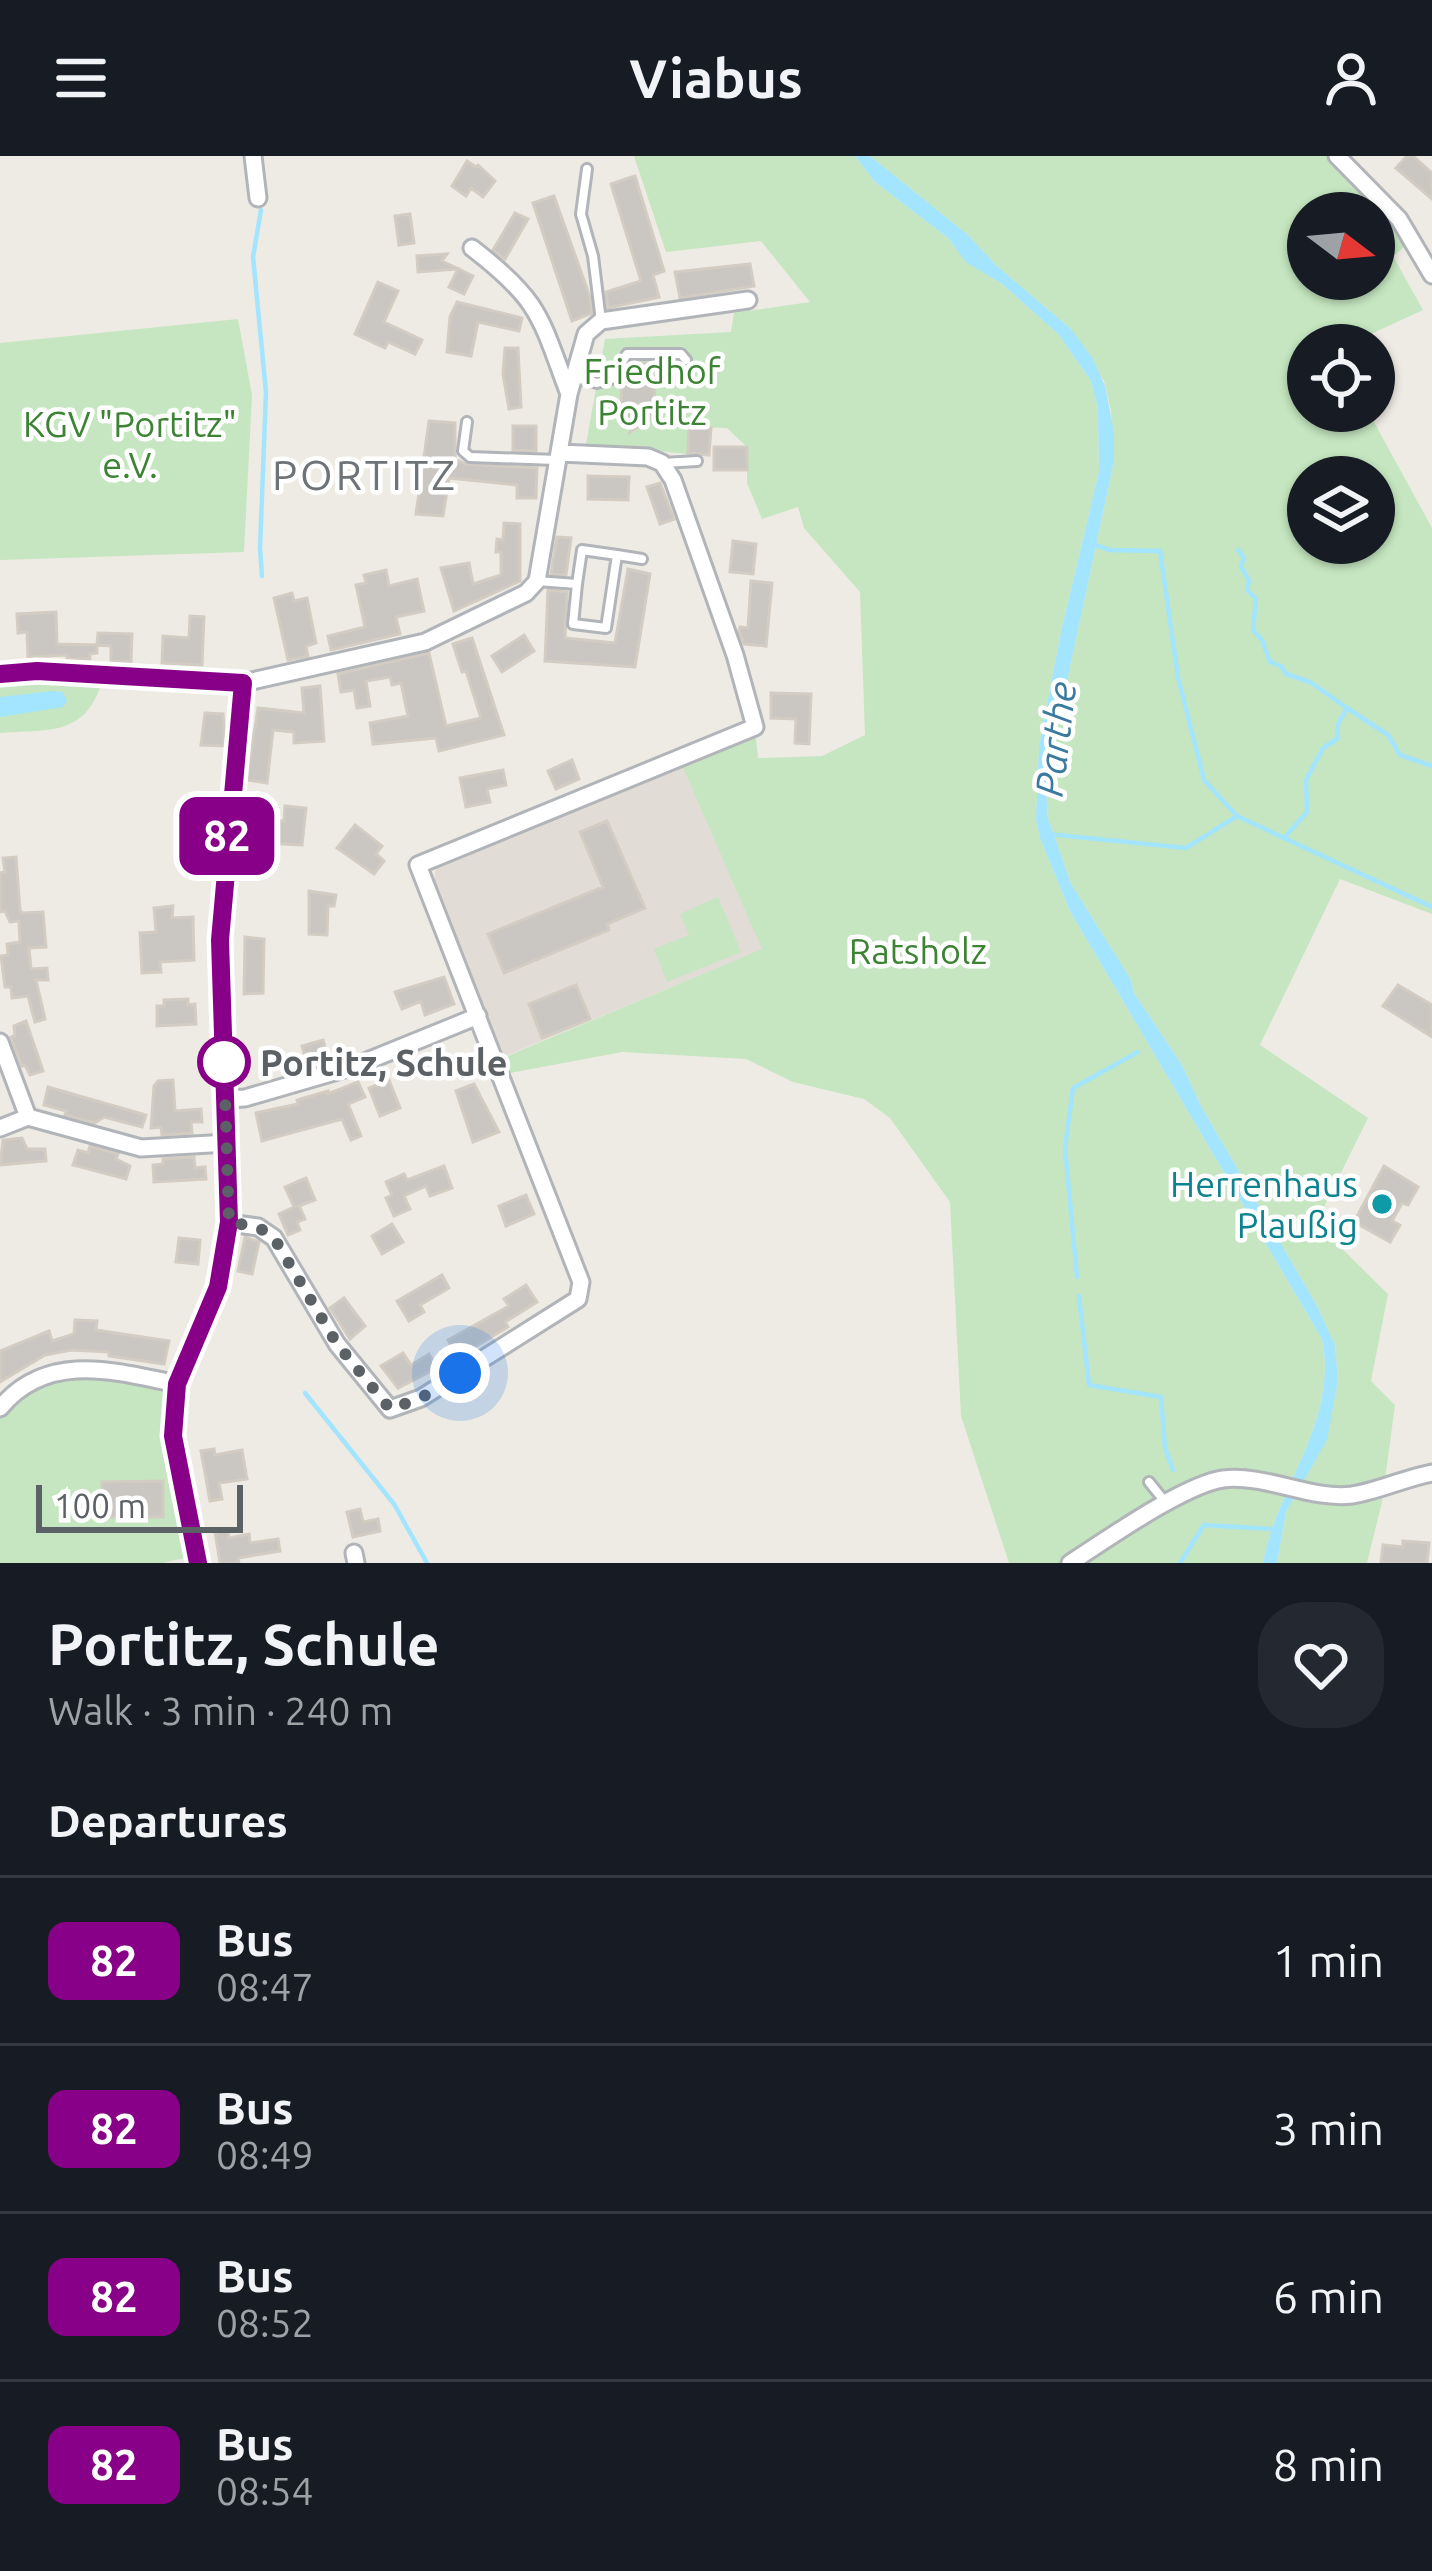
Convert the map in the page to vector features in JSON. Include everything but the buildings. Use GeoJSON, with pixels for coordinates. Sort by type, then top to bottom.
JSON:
{"type":"FeatureCollection","features":[{"type":"Feature","properties":{"kind":"street"},"geometry":{"type":"LineString","coordinates":[[253,156],[258,198]]}},
{"type":"Feature","properties":{"kind":"street"},"geometry":{"type":"LineString","coordinates":[[1337,156],[1399,219],[1432,275]]}},
{"type":"Feature","properties":{"kind":"street"},"geometry":{"type":"LineString","coordinates":[[472,248],[527,295],[573,386]]}},
{"type":"Feature","properties":{"kind":"street"},"geometry":{"type":"LineString","coordinates":[[0,674],[37,671],[243,683],[424,642],[526,593],[537,581],[586,334],[601,321],[748,300]]}},
{"type":"Feature","properties":{"kind":"street"},"geometry":{"type":"LineString","coordinates":[[229,1222],[258,1227],[274,1238],[337,1344],[390,1409],[421,1398],[578,1299],[581,1282],[418,865],[754,727],[735,655],[673,480],[662,463],[648,457],[559,457]]}},
{"type":"Feature","properties":{"kind":"street"},"geometry":{"type":"LineString","coordinates":[[198,1563],[173,1436],[177,1384],[218,1287],[229,1222],[220,940],[243,683]]}},
{"type":"Feature","properties":{"kind":"street"},"geometry":{"type":"LineString","coordinates":[[226,1100],[355,1066],[478,1016]]}},
{"type":"Feature","properties":{"kind":"street"},"geometry":{"type":"LineString","coordinates":[[0,1042],[28,1117]]}},
{"type":"Feature","properties":{"kind":"street"},"geometry":{"type":"LineString","coordinates":[[0,1128],[28,1117],[141,1148],[228,1143]]}},
{"type":"Feature","properties":{"kind":"street"},"geometry":{"type":"LineString","coordinates":[[0,1408],[13,1392],[43,1375],[88,1366],[177,1384]]}},
{"type":"Feature","properties":{"kind":"street"},"geometry":{"type":"LineString","coordinates":[[1070,1563],[1216,1480],[1352,1495],[1432,1473]]}},
{"type":"Feature","properties":{"kind":"lane"},"geometry":{"type":"LineString","coordinates":[[587,169],[581,214],[593,256],[601,321]]}},
{"type":"Feature","properties":{"kind":"lane"},"geometry":{"type":"LineString","coordinates":[[573,386],[612,379],[627,354],[681,354],[686,360]]}},
{"type":"Feature","properties":{"kind":"lane"},"geometry":{"type":"LineString","coordinates":[[467,422],[463,452],[470,457],[559,457]]}},
{"type":"Feature","properties":{"kind":"lane"},"geometry":{"type":"LineString","coordinates":[[662,463],[697,461]]}},
{"type":"Feature","properties":{"kind":"lane"},"geometry":{"type":"LineString","coordinates":[[617,555],[606,628],[573,624],[582,550],[617,555],[642,559]]}},
{"type":"Feature","properties":{"kind":"lane"},"geometry":{"type":"LineString","coordinates":[[537,581],[577,584]]}},
{"type":"Feature","properties":{"kind":"lane"},"geometry":{"type":"LineString","coordinates":[[1150,1482],[1167,1504]]}},
{"type":"Feature","properties":{"kind":"shaded area"},"geometry":{"type":"Polygon","coordinates":[[[750,734],[775,944],[503,1057],[434,879],[436,869],[442,862],[750,734]]]}},
{"type":"Feature","properties":{"kind":"green space","name":"Ratsholz"},"geometry":{"type":"Polygon","coordinates":[[[634,156],[855,156],[875,182],[948,238],[966,261],[1002,284],[1059,335],[1091,381],[1098,408],[1099,472],[1039,747],[1036,819],[1070,911],[1322,1339],[1322,1398],[1263,1563],[1009,1563],[961,1416],[950,1202],[890,1118],[864,1099],[793,1082],[746,1059],[622,1052],[510,1073],[505,1057],[762,949],[679,758],[755,727],[758,758],[822,756],[865,735],[860,592],[804,528],[798,507],[762,519],[747,483],[747,447],[727,428],[690,427],[688,454],[586,444],[605,339],[731,332],[734,313],[810,302],[761,241],[666,252],[634,156]]]}},
{"type":"Feature","properties":{"kind":"green space","name":"Ratsholz"},"geometry":{"type":"Polygon","coordinates":[[[870,156],[1330,156],[1367,192],[1287,192],[1287,300],[1395,300],[1395,260],[1423,310],[1393,324],[1287,324],[1287,432],[1379,432],[1393,456],[1287,456],[1287,564],[1395,564],[1395,460],[1432,528],[1432,914],[1340,879],[1260,1045],[1368,1118],[1316,1223],[1388,1294],[1371,1381],[1395,1405],[1382,1502],[1367,1563],[1277,1563],[1286,1512],[1326,1440],[1338,1381],[1335,1345],[1182,1065],[1071,884],[1048,818],[1051,756],[1114,461],[1111,411],[1104,381],[1071,329],[967,234],[870,156]]]}},
{"type":"Feature","properties":{"kind":"green space","name":"Ratsholz"},"geometry":{"type":"Polygon","coordinates":[[[1395,226],[1407,245],[1395,254],[1395,226]]]}},
{"type":"Feature","properties":{"kind":"green space","name":"KGV \"Portitz\" e.V."},"geometry":{"type":"Polygon","coordinates":[[[238,319],[252,395],[244,552],[0,560],[0,343],[238,319]]]}},
{"type":"Feature","properties":{"kind":"green space"},"geometry":{"type":"Polygon","coordinates":[[[79,682],[100,688],[92,704],[72,723],[0,733],[0,685],[79,682]]]}},
{"type":"Feature","properties":{"kind":"green space"},"geometry":{"type":"Polygon","coordinates":[[[718,897],[741,952],[667,982],[654,949],[689,935],[680,914],[718,897]]]}},
{"type":"Feature","properties":{"kind":"green space"},"geometry":{"type":"Polygon","coordinates":[[[86,1371],[165,1387],[167,1438],[189,1557],[163,1563],[0,1563],[0,1417],[29,1389],[86,1371]]]}},
{"type":"Feature","properties":{"kind":"water"},"geometry":{"type":"Polygon","coordinates":[[[855,156],[870,156],[967,234],[1071,329],[1105,386],[1114,461],[1051,756],[1048,818],[1071,884],[1182,1065],[1335,1345],[1338,1381],[1327,1440],[1286,1512],[1277,1563],[1263,1563],[1322,1398],[1322,1339],[1070,911],[1036,819],[1039,747],[1099,472],[1098,408],[1091,381],[1059,335],[1002,284],[966,262],[948,238],[875,182],[855,156]]]}},
{"type":"Feature","properties":{"kind":"water"},"geometry":{"type":"Polygon","coordinates":[[[63,692],[67,701],[63,707],[0,717],[0,697],[63,692]]]}},
{"type":"Feature","properties":{"kind":"waterway"},"geometry":{"type":"LineString","coordinates":[[261,210],[253,257],[266,392],[262,576]]}},
{"type":"Feature","properties":{"kind":"waterway"},"geometry":{"type":"LineString","coordinates":[[1095,545],[1110,550],[1160,551],[1178,677],[1204,780],[1237,816]]}},
{"type":"Feature","properties":{"kind":"waterway"},"geometry":{"type":"LineString","coordinates":[[1238,550],[1244,558],[1241,566],[1249,581],[1247,590],[1256,599],[1253,630],[1270,662],[1347,708]]}},
{"type":"Feature","properties":{"kind":"waterway"},"geometry":{"type":"LineString","coordinates":[[1285,837],[1307,812],[1306,780],[1323,748],[1337,739],[1338,724],[1347,708],[1388,735],[1400,755],[1432,766]]}},
{"type":"Feature","properties":{"kind":"waterway"},"geometry":{"type":"LineString","coordinates":[[1048,834],[1186,848],[1237,816],[1432,907]]}},
{"type":"Feature","properties":{"kind":"waterway"},"geometry":{"type":"LineString","coordinates":[[1077,1277],[1065,1148],[1073,1088],[1138,1052]]}},
{"type":"Feature","properties":{"kind":"waterway"},"geometry":{"type":"LineString","coordinates":[[1079,1296],[1089,1385],[1161,1397],[1165,1448],[1173,1470]]}},
{"type":"Feature","properties":{"kind":"waterway"},"geometry":{"type":"LineString","coordinates":[[305,1393],[394,1504],[427,1563]]}},
{"type":"Feature","properties":{"kind":"waterway"},"geometry":{"type":"LineString","coordinates":[[1180,1563],[1204,1525],[1273,1529]]}},
{"type":"Feature","properties":{"kind":"bus line","name":"82"},"geometry":{"type":"LineString","coordinates":[[0,674],[37,671],[243,683],[220,940],[229,1222],[218,1287],[177,1384],[173,1436],[198,1563]]}},
{"type":"Feature","properties":{"kind":"place","name":"Portitz, Schule"},"geometry":{"type":"Point","coordinates":[224,1062]}},
{"type":"Feature","properties":{"kind":"place","name":"Herrenhaus Plaußig"},"geometry":{"type":"Point","coordinates":[1382,1204]}},
{"type":"Feature","properties":{"kind":"district","name":"PORTITZ"},"geometry":{"type":"Point","coordinates":[365,474]}},
{"type":"Feature","properties":{"kind":"route"},"geometry":{"type":"LineString","coordinates":[[224,1062],[229,1222],[258,1227],[274,1238],[337,1344],[390,1409],[421,1398],[460,1373]]}},
{"type":"Feature","properties":{"kind":"park label","name":"Friedhof Portitz"},"geometry":{"type":"Point","coordinates":[652,390]}},
{"type":"Feature","properties":{"kind":"water label","name":"Parthe"},"geometry":{"type":"Point","coordinates":[1055,739]}}]}
